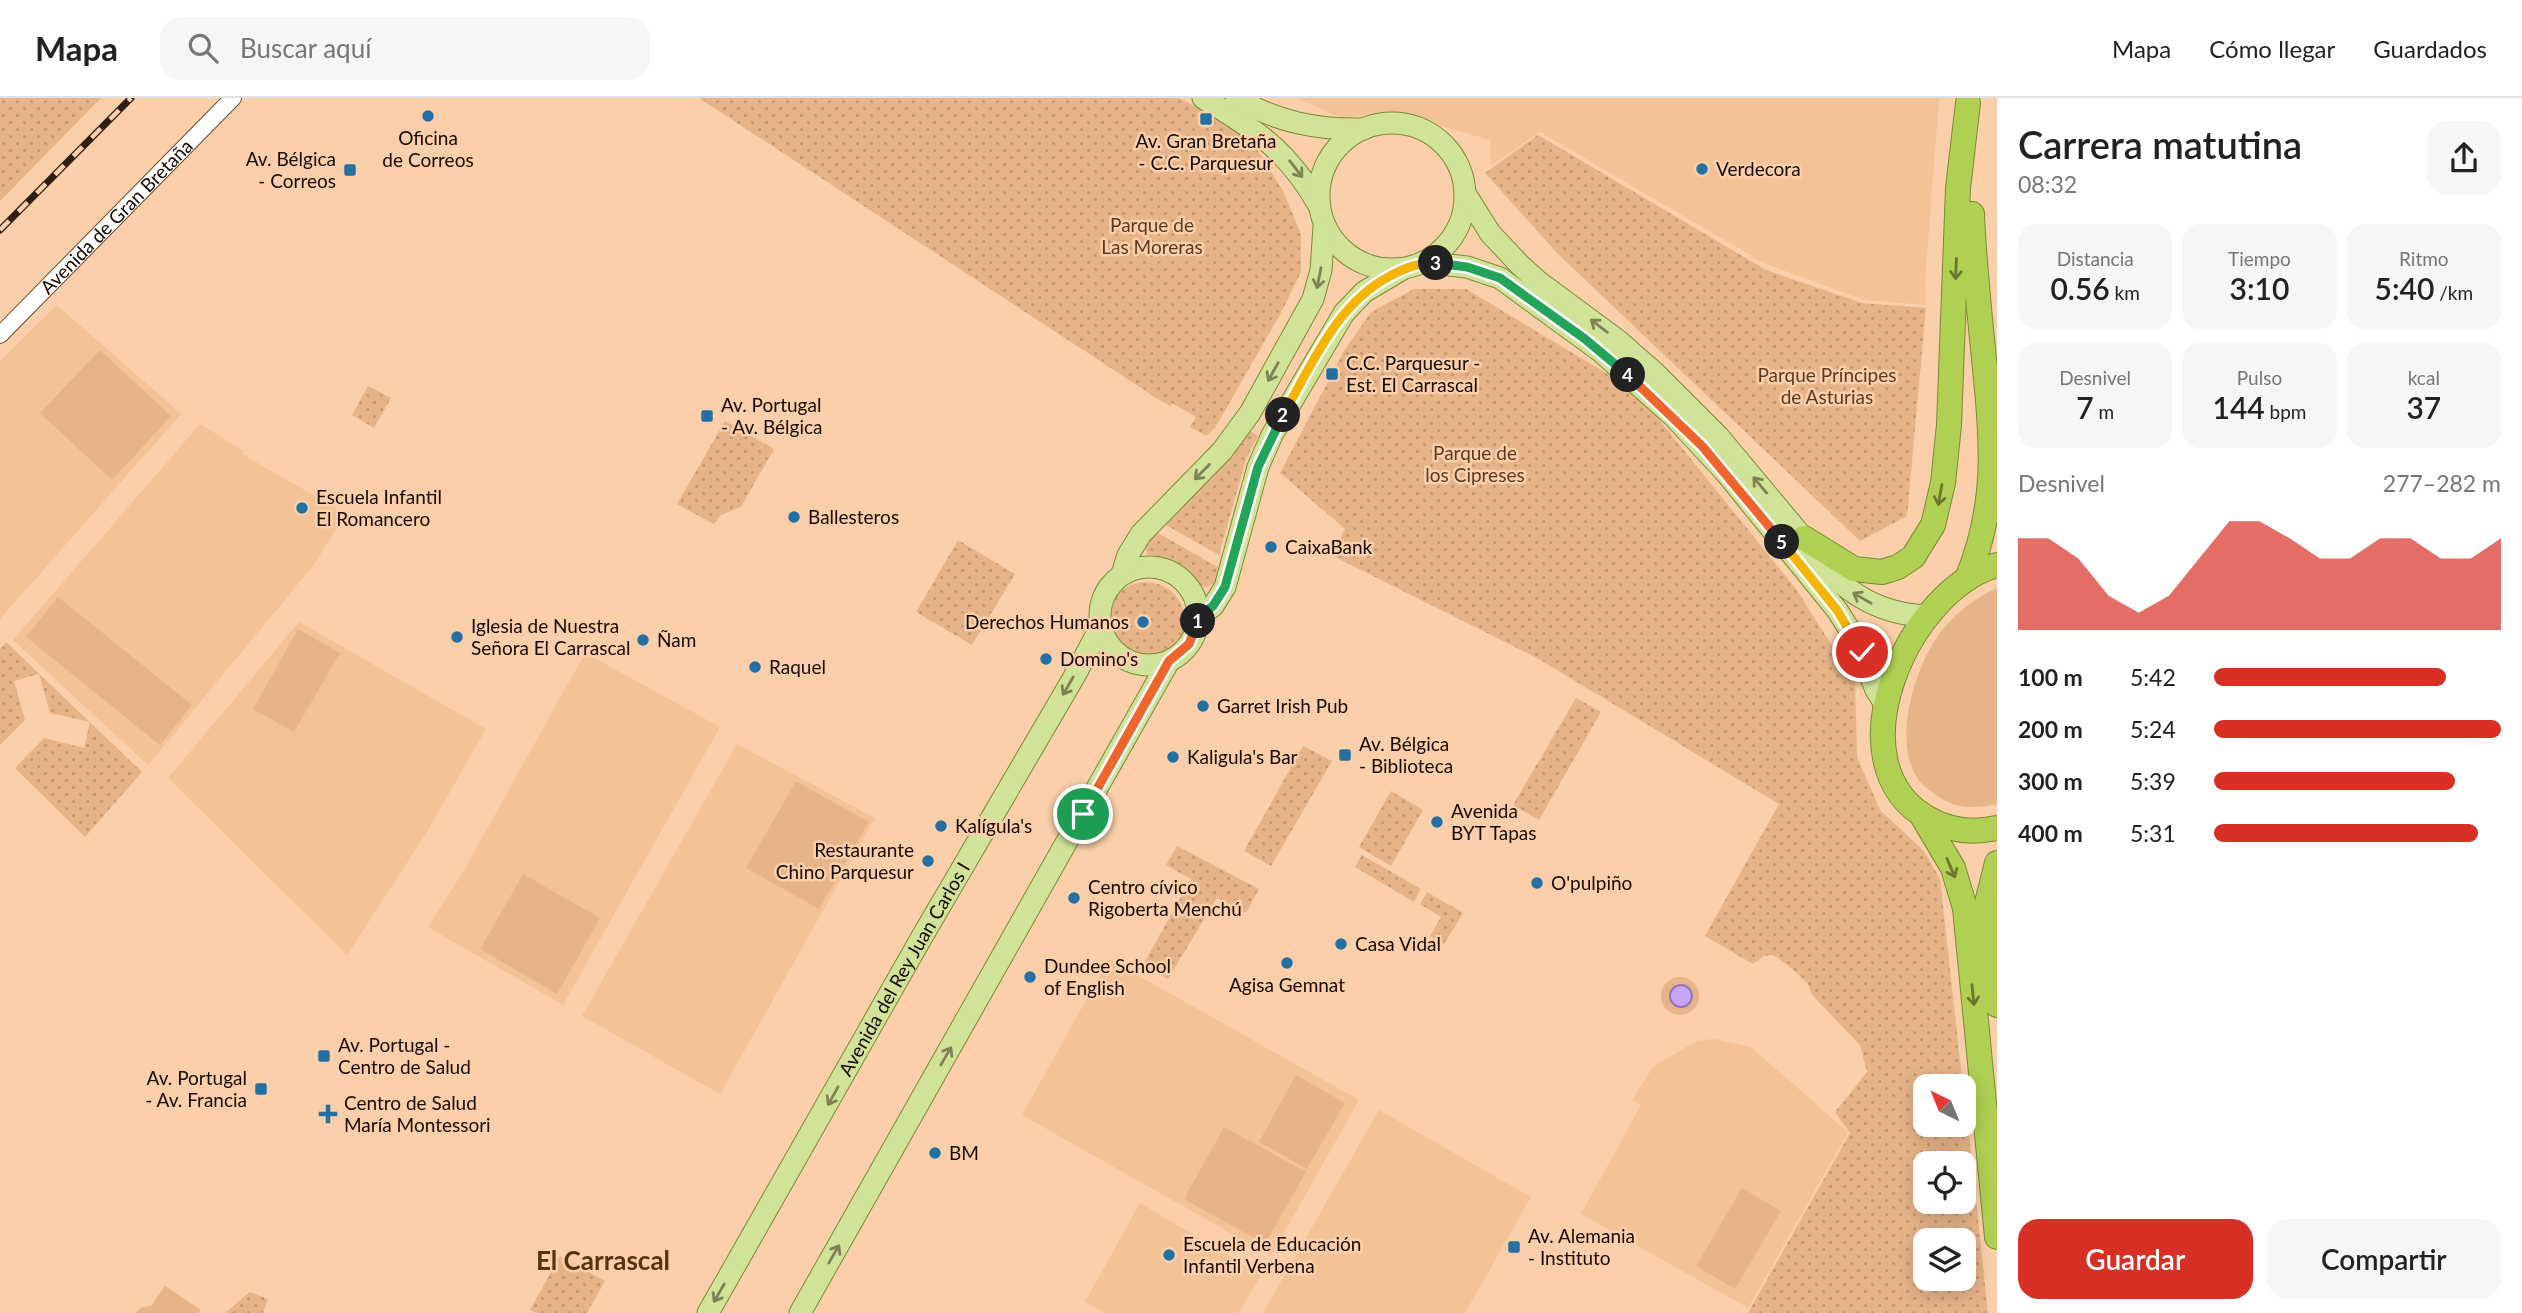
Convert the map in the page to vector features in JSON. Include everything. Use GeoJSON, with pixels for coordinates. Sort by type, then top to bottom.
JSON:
{"type":"FeatureCollection","features":[{"type":"Feature","properties":{"kind":"highway"},"geometry":{"type":"LineString","coordinates":[[1804,538],[1854,569],[1882,572],[1898,567],[1913,557],[1933,525],[1942,483],[1949,425],[1958,188],[1968,100]]}},
{"type":"Feature","properties":{"kind":"highway"},"geometry":{"type":"LineString","coordinates":[[1968,100],[1975,271],[1993,467],[1989,520],[1979,555],[1968,579]]}},
{"type":"Feature","properties":{"kind":"highway"},"geometry":{"type":"LineString","coordinates":[[1997,565],[1968,579],[1927,616],[1902,656],[1893,680],[1886,707],[1883,739],[1889,773],[1902,795],[1921,814],[1956,830],[1997,828]]}},
{"type":"Feature","properties":{"kind":"highway"},"geometry":{"type":"LineString","coordinates":[[1921,814],[1953,868],[1965,908],[1997,1237]]}},
{"type":"Feature","properties":{"kind":"highway"},"geometry":{"type":"LineString","coordinates":[[1997,863],[1987,903],[1997,1005]]}},
{"type":"Feature","properties":{"kind":"main road"},"geometry":{"type":"LineString","coordinates":[[1122,575],[1128,555],[1141,534],[1218,456],[1250,413],[1313,299],[1321,270],[1324,227],[1318,204],[1286,157],[1256,133],[1203,98]]}},
{"type":"Feature","properties":{"kind":"main road"},"geometry":{"type":"LineString","coordinates":[[1236,98],[1273,117],[1298,125],[1364,129],[1389,124],[1423,130],[1442,144],[1460,171],[1465,193],[1485,226],[1510,255],[1539,282],[1619,342],[1687,404],[1734,454],[1840,583],[1871,603],[1898,613],[1927,616]]}},
{"type":"Feature","properties":{"kind":"main road"},"geometry":{"type":"LineString","coordinates":[[1318,204],[1321,177],[1332,155],[1343,143],[1364,129]]}},
{"type":"Feature","properties":{"kind":"main road"},"geometry":{"type":"LineString","coordinates":[[1198,617],[1213,606],[1225,587],[1262,456],[1326,340],[1357,299],[1383,279],[1438,252],[1461,219],[1465,193]]}},
{"type":"Feature","properties":{"kind":"main road"},"geometry":{"type":"LineString","coordinates":[[1324,227],[1339,247],[1355,260],[1371,266],[1467,267],[1500,278],[1585,339],[1657,401],[1715,459],[1837,610],[1856,640],[1876,690],[1886,707]]}},
{"type":"Feature","properties":{"kind":"main road"},"geometry":{"type":"LineString","coordinates":[[800,1313],[1169,661],[1189,644],[1194,635],[1198,617],[1196,602],[1190,588],[1179,577],[1166,570],[1144,568],[1122,575],[1104,596],[1100,614],[1106,640],[1115,652],[1127,660],[1155,665],[1169,661]]}},
{"type":"Feature","properties":{"kind":"main road","name":"Avenida del Rey Juan Carlos I"},"geometry":{"type":"LineString","coordinates":[[708,1313],[1101,626]]}},
{"type":"Feature","properties":{"kind":"street","name":"Avenida de Gran Bretaña"},"geometry":{"type":"LineString","coordinates":[[0,335],[233,98]]}},
{"type":"Feature","properties":{"kind":"shaded area"},"geometry":{"type":"Polygon","coordinates":[[[1297,98],[1939,98],[1925,282],[1926,305],[1864,300],[1764,263],[1540,132],[1491,166],[1490,140],[1389,111],[1342,118],[1297,98]]]}},
{"type":"Feature","properties":{"kind":"shaded area"},"geometry":{"type":"Polygon","coordinates":[[[57,305],[181,414],[0,619],[0,361],[57,305]]]}},
{"type":"Feature","properties":{"kind":"shaded area"},"geometry":{"type":"Polygon","coordinates":[[[200,424],[244,451],[242,454],[346,514],[313,566],[148,765],[13,640],[200,424]]]}},
{"type":"Feature","properties":{"kind":"shaded area"},"geometry":{"type":"Polygon","coordinates":[[[299,622],[486,729],[427,832],[347,955],[168,778],[299,622]]]}},
{"type":"Feature","properties":{"kind":"shaded area"},"geometry":{"type":"Polygon","coordinates":[[[585,653],[720,727],[563,1005],[428,927],[466,867],[585,653]]]}},
{"type":"Feature","properties":{"kind":"shaded area"},"geometry":{"type":"Polygon","coordinates":[[[737,744],[875,818],[720,1094],[582,1016],[737,744]]]}},
{"type":"Feature","properties":{"kind":"shaded area"},"geometry":{"type":"Polygon","coordinates":[[[1109,959],[1359,1100],[1271,1256],[1022,1115],[1109,959]]]}},
{"type":"Feature","properties":{"kind":"shaded area"},"geometry":{"type":"Polygon","coordinates":[[[1681,985],[1689,988],[1692,996],[1689,1004],[1681,1007],[1673,1004],[1670,996],[1673,988],[1681,985]]]}},
{"type":"Feature","properties":{"kind":"shaded area"},"geometry":{"type":"Polygon","coordinates":[[[1714,1039],[1751,1047],[1848,1132],[1748,1308],[1581,1214],[1641,1105],[1632,1100],[1653,1067],[1696,1041],[1714,1039]]]}},
{"type":"Feature","properties":{"kind":"shaded area"},"geometry":{"type":"Polygon","coordinates":[[[1379,1110],[1531,1197],[1465,1313],[1263,1313],[1379,1110]]]}},
{"type":"Feature","properties":{"kind":"shaded area","name":"Escuela de Educación Infantil Verbena"},"geometry":{"type":"Polygon","coordinates":[[[1140,1203],[1261,1275],[1239,1313],[1105,1313],[1085,1302],[1140,1203]]]}},
{"type":"Feature","properties":{"kind":"green space"},"geometry":{"type":"Polygon","coordinates":[[[0,98],[101,98],[0,201],[0,98]]]}},
{"type":"Feature","properties":{"kind":"green space","name":"Parque de Las Moreras"},"geometry":{"type":"Polygon","coordinates":[[[699,98],[1180,98],[1250,138],[1283,191],[1301,234],[1301,272],[1215,428],[1206,436],[1190,427],[1196,417],[1172,403],[1170,406],[1161,401],[699,98]]]}},
{"type":"Feature","properties":{"kind":"green space","name":"Parque Príncipes de Asturias"},"geometry":{"type":"Polygon","coordinates":[[[1538,135],[1766,270],[1862,303],[1926,308],[1907,516],[1860,541],[1558,254],[1485,173],[1538,135]]]}},
{"type":"Feature","properties":{"kind":"green space","name":"Parque de los Cipreses"},"geometry":{"type":"Polygon","coordinates":[[[1414,289],[1466,289],[1636,391],[1796,589],[1855,682],[1857,757],[1880,810],[1924,851],[1940,879],[1962,1074],[1913,1074],[1913,1138],[1969,1138],[1971,1151],[1913,1151],[1913,1214],[1976,1214],[1976,1200],[1988,1313],[1748,1313],[1850,1133],[1835,1112],[1867,1072],[1860,1045],[1812,995],[1808,984],[1799,975],[1777,957],[1764,956],[1753,964],[1705,936],[1779,804],[1537,658],[1331,555],[1345,529],[1280,473],[1344,351],[1371,312],[1414,289]]]}},
{"type":"Feature","properties":{"kind":"green space"},"geometry":{"type":"Polygon","coordinates":[[[100,350],[171,416],[112,480],[40,413],[100,350]]]}},
{"type":"Feature","properties":{"kind":"green space"},"geometry":{"type":"Polygon","coordinates":[[[368,386],[391,398],[374,428],[352,415],[368,386]]]}},
{"type":"Feature","properties":{"kind":"green space"},"geometry":{"type":"Polygon","coordinates":[[[725,421],[774,449],[741,507],[721,515],[714,524],[677,504],[725,421]]]}},
{"type":"Feature","properties":{"kind":"green space"},"geometry":{"type":"Polygon","coordinates":[[[1249,430],[1258,436],[1246,459],[1219,555],[1164,524],[1239,447],[1249,430]]]}},
{"type":"Feature","properties":{"kind":"green space"},"geometry":{"type":"Polygon","coordinates":[[[1153,530],[1221,569],[1214,583],[1205,588],[1174,562],[1148,555],[1144,546],[1153,530]]]}},
{"type":"Feature","properties":{"kind":"green space"},"geometry":{"type":"Polygon","coordinates":[[[958,540],[1015,574],[972,645],[916,612],[958,540]]]}},
{"type":"Feature","properties":{"kind":"green space"},"geometry":{"type":"Polygon","coordinates":[[[1146,582],[1161,585],[1174,593],[1182,606],[1185,621],[1182,636],[1174,649],[1161,657],[1146,660],[1131,657],[1118,649],[1110,636],[1107,621],[1110,606],[1118,593],[1131,585],[1146,582]]]}},
{"type":"Feature","properties":{"kind":"green space"},"geometry":{"type":"Polygon","coordinates":[[[1997,588],[1997,804],[1965,807],[1936,795],[1923,785],[1913,769],[1907,750],[1909,707],[1923,664],[1942,630],[1967,606],[1997,588]]]}},
{"type":"Feature","properties":{"kind":"green space"},"geometry":{"type":"Polygon","coordinates":[[[58,597],[192,705],[160,745],[26,637],[58,597]]]}},
{"type":"Feature","properties":{"kind":"green space"},"geometry":{"type":"Polygon","coordinates":[[[298,629],[340,653],[294,732],[253,709],[298,629]]]}},
{"type":"Feature","properties":{"kind":"green space"},"geometry":{"type":"Polygon","coordinates":[[[6,642],[90,722],[50,713],[39,674],[14,681],[25,720],[0,745],[0,649],[6,642]]]}},
{"type":"Feature","properties":{"kind":"green space"},"geometry":{"type":"Polygon","coordinates":[[[1576,698],[1601,712],[1539,820],[1513,805],[1576,698]]]}},
{"type":"Feature","properties":{"kind":"green space"},"geometry":{"type":"Polygon","coordinates":[[[90,722],[142,772],[85,837],[15,768],[44,738],[84,748],[90,722]]]}},
{"type":"Feature","properties":{"kind":"green space"},"geometry":{"type":"Polygon","coordinates":[[[1303,746],[1332,761],[1271,866],[1244,851],[1303,746]]]}},
{"type":"Feature","properties":{"kind":"green space"},"geometry":{"type":"Polygon","coordinates":[[[796,781],[869,822],[819,909],[746,868],[796,781]]]}},
{"type":"Feature","properties":{"kind":"green space"},"geometry":{"type":"Polygon","coordinates":[[[1391,791],[1423,810],[1391,866],[1359,847],[1391,791]]]}},
{"type":"Feature","properties":{"kind":"green space"},"geometry":{"type":"Polygon","coordinates":[[[1177,846],[1259,889],[1246,913],[1217,898],[1168,979],[1143,965],[1191,879],[1166,865],[1177,846]]]}},
{"type":"Feature","properties":{"kind":"green space"},"geometry":{"type":"Polygon","coordinates":[[[1362,855],[1421,889],[1414,902],[1355,867],[1362,855]]]}},
{"type":"Feature","properties":{"kind":"green space"},"geometry":{"type":"Polygon","coordinates":[[[523,874],[600,918],[557,994],[480,949],[523,874]]]}},
{"type":"Feature","properties":{"kind":"green space"},"geometry":{"type":"Polygon","coordinates":[[[1427,892],[1463,913],[1444,944],[1430,936],[1441,917],[1420,904],[1427,892]]]}},
{"type":"Feature","properties":{"kind":"green space"},"geometry":{"type":"Polygon","coordinates":[[[1680,977],[1694,982],[1699,996],[1694,1010],[1680,1015],[1666,1010],[1661,996],[1666,982],[1680,977]]]}},
{"type":"Feature","properties":{"kind":"green space"},"geometry":{"type":"Polygon","coordinates":[[[1296,1075],[1345,1103],[1307,1169],[1259,1142],[1296,1075]]]}},
{"type":"Feature","properties":{"kind":"green space"},"geometry":{"type":"Polygon","coordinates":[[[1224,1127],[1306,1172],[1265,1244],[1184,1199],[1224,1127]]]}},
{"type":"Feature","properties":{"kind":"green space"},"geometry":{"type":"Polygon","coordinates":[[[1742,1188],[1781,1211],[1735,1289],[1696,1266],[1742,1188]]]}},
{"type":"Feature","properties":{"kind":"green space"},"geometry":{"type":"Polygon","coordinates":[[[560,1256],[605,1281],[587,1313],[536,1313],[530,1310],[560,1256]]]}},
{"type":"Feature","properties":{"kind":"green space"},"geometry":{"type":"Polygon","coordinates":[[[165,1286],[201,1310],[198,1313],[135,1313],[142,1307],[151,1306],[165,1286]]]}},
{"type":"Feature","properties":{"kind":"green space"},"geometry":{"type":"Polygon","coordinates":[[[250,1292],[268,1299],[263,1313],[225,1313],[250,1292]]]}},
{"type":"Feature","properties":{"kind":"railway"},"geometry":{"type":"LineString","coordinates":[[0,230],[131,98]]}},
{"type":"Feature","properties":{"kind":"place","name":"Oficina de Correos"},"geometry":{"type":"Point","coordinates":[428,116]}},
{"type":"Feature","properties":{"kind":"place","name":"Av. Gran Bretaña - C.C. Parquesur"},"geometry":{"type":"Point","coordinates":[1206,119]}},
{"type":"Feature","properties":{"kind":"place","name":"Verdecora"},"geometry":{"type":"Point","coordinates":[1702,169]}},
{"type":"Feature","properties":{"kind":"place","name":"Av. Bélgica - Correos"},"geometry":{"type":"Point","coordinates":[350,170]}},
{"type":"Feature","properties":{"kind":"place","name":"C.C. Parquesur - Est. El Carrascal"},"geometry":{"type":"Point","coordinates":[1332,374]}},
{"type":"Feature","properties":{"kind":"place","name":"Av. Portugal - Av. Bélgica"},"geometry":{"type":"Point","coordinates":[707,416]}},
{"type":"Feature","properties":{"kind":"place","name":"Escuela Infantil El Romancero"},"geometry":{"type":"Point","coordinates":[302,508]}},
{"type":"Feature","properties":{"kind":"place","name":"Ballesteros"},"geometry":{"type":"Point","coordinates":[794,517]}},
{"type":"Feature","properties":{"kind":"place","name":"CaixaBank"},"geometry":{"type":"Point","coordinates":[1271,547]}},
{"type":"Feature","properties":{"kind":"place","name":"Derechos Humanos"},"geometry":{"type":"Point","coordinates":[1143,622]}},
{"type":"Feature","properties":{"kind":"place","name":"Iglesia de Nuestra Señora El Carrascal"},"geometry":{"type":"Point","coordinates":[457,637]}},
{"type":"Feature","properties":{"kind":"place","name":"Ñam"},"geometry":{"type":"Point","coordinates":[643,640]}},
{"type":"Feature","properties":{"kind":"place","name":"Domino's"},"geometry":{"type":"Point","coordinates":[1046,659]}},
{"type":"Feature","properties":{"kind":"place","name":"Raquel"},"geometry":{"type":"Point","coordinates":[755,667]}},
{"type":"Feature","properties":{"kind":"place","name":"Garret Irish Pub"},"geometry":{"type":"Point","coordinates":[1203,706]}},
{"type":"Feature","properties":{"kind":"place","name":"Av. Bélgica - Biblioteca"},"geometry":{"type":"Point","coordinates":[1345,755]}},
{"type":"Feature","properties":{"kind":"place","name":"Kaligula's Bar"},"geometry":{"type":"Point","coordinates":[1173,757]}},
{"type":"Feature","properties":{"kind":"place","name":"Avenida BYT Tapas"},"geometry":{"type":"Point","coordinates":[1437,822]}},
{"type":"Feature","properties":{"kind":"place","name":"Kalígula's"},"geometry":{"type":"Point","coordinates":[941,826]}},
{"type":"Feature","properties":{"kind":"place","name":"Restaurante Chino Parquesur"},"geometry":{"type":"Point","coordinates":[928,861]}},
{"type":"Feature","properties":{"kind":"place","name":"O'pulpiño"},"geometry":{"type":"Point","coordinates":[1537,883]}},
{"type":"Feature","properties":{"kind":"place","name":"Centro cívico Rigoberta Menchú"},"geometry":{"type":"Point","coordinates":[1074,898]}},
{"type":"Feature","properties":{"kind":"place","name":"Casa Vidal"},"geometry":{"type":"Point","coordinates":[1341,944]}},
{"type":"Feature","properties":{"kind":"place","name":"Agisa Gemnat"},"geometry":{"type":"Point","coordinates":[1287,963]}},
{"type":"Feature","properties":{"kind":"place","name":"Dundee School of English"},"geometry":{"type":"Point","coordinates":[1030,977]}},
{"type":"Feature","properties":{"kind":"place","name":"Av. Portugal - Centro de Salud"},"geometry":{"type":"Point","coordinates":[324,1056]}},
{"type":"Feature","properties":{"kind":"place","name":"Av. Portugal - Av. Francia"},"geometry":{"type":"Point","coordinates":[261,1089]}},
{"type":"Feature","properties":{"kind":"place","name":"Centro de Salud María Montessori"},"geometry":{"type":"Point","coordinates":[328,1114]}},
{"type":"Feature","properties":{"kind":"place","name":"BM"},"geometry":{"type":"Point","coordinates":[935,1153]}},
{"type":"Feature","properties":{"kind":"place","name":"Av. Alemania - Instituto"},"geometry":{"type":"Point","coordinates":[1514,1247]}},
{"type":"Feature","properties":{"kind":"place","name":"Escuela de Educación Infantil Verbena"},"geometry":{"type":"Point","coordinates":[1169,1255]}},
{"type":"Feature","properties":{"kind":"district","name":"El Carrascal"},"geometry":{"type":"Point","coordinates":[603,1261]}},
{"type":"Feature","properties":{"kind":"route"},"geometry":{"type":"LineString","coordinates":[[1083,814],[1169,661],[1183,652],[1194,635],[1198,617],[1213,606],[1222,594],[1232,569],[1262,456],[1326,340],[1344,313],[1364,292],[1404,268],[1423,262],[1467,267],[1500,278],[1585,339],[1638,383],[1689,431],[1726,472],[1837,610],[1862,652]]}}]}
